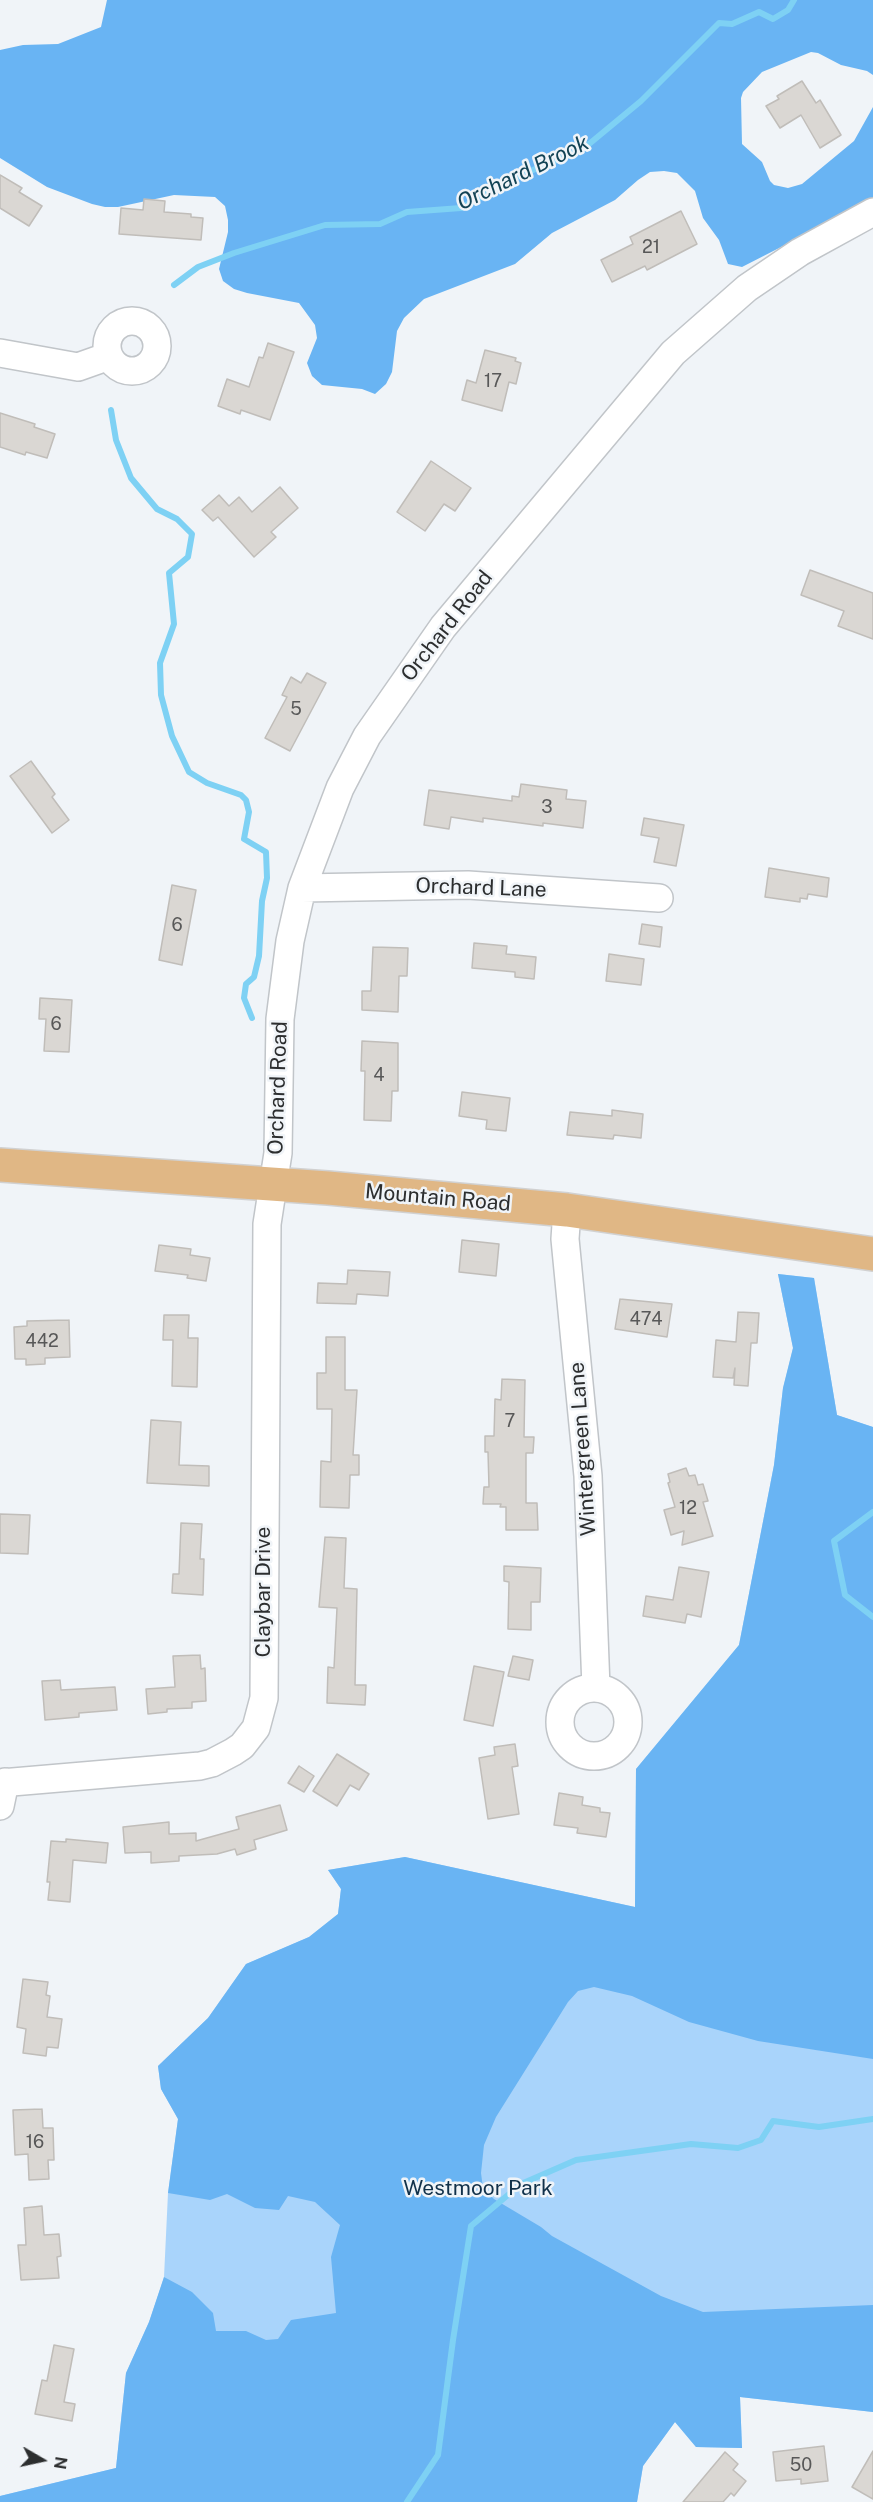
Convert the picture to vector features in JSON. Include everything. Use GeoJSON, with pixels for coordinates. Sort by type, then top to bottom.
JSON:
{"type":"FeatureCollection","features":[{"type":"Feature","properties":{"kind":"main road","name":"Mountain Road"},"geometry":{"type":"LineString","coordinates":[[0,1165],[273,1184],[567,1210],[873,1254]]}},
{"type":"Feature","properties":{"kind":"street","name":"Orchard Road"},"geometry":{"type":"LineString","coordinates":[[273,1184],[278,1154],[280,1019],[283,982],[302,888],[340,788],[367,736],[443,627],[673,353],[747,288],[800,252],[873,212]]}},
{"type":"Feature","properties":{"kind":"street"},"geometry":{"type":"LineString","coordinates":[[0,353],[78,367],[109,356]]}},
{"type":"Feature","properties":{"kind":"street","name":"Orchard Lane"},"geometry":{"type":"LineString","coordinates":[[302,888],[468,885],[659,898]]}},
{"type":"Feature","properties":{"kind":"street","name":"Claybar Drive"},"geometry":{"type":"LineString","coordinates":[[2,1790],[200,1766],[212,1763],[242,1746],[256,1728],[264,1698],[267,1224],[273,1184]]}},
{"type":"Feature","properties":{"kind":"street","name":"Wintergreen Lane"},"geometry":{"type":"LineString","coordinates":[[567,1210],[565,1239],[588,1476],[596,1688]]}},
{"type":"Feature","properties":{"kind":"green space"},"geometry":{"type":"Polygon","coordinates":[[[107,0],[873,0],[873,75],[811,52],[762,72],[743,92],[741,98],[742,144],[762,162],[774,185],[788,188],[802,184],[854,141],[873,107],[873,200],[742,267],[728,264],[719,240],[703,218],[695,191],[677,173],[650,172],[615,200],[552,233],[515,264],[424,299],[404,318],[397,331],[392,372],[386,384],[375,394],[362,389],[322,385],[312,376],[307,363],[317,338],[315,325],[299,303],[247,293],[234,289],[223,281],[219,269],[228,232],[228,220],[225,206],[215,197],[174,195],[118,207],[105,207],[47,187],[0,158],[0,50],[23,45],[58,44],[101,27],[107,0]]]}},
{"type":"Feature","properties":{"kind":"green space","name":"Westmoor Park"},"geometry":{"type":"Polygon","coordinates":[[[778,1274],[814,1278],[837,1415],[873,1427],[873,2412],[740,2397],[742,2448],[696,2447],[675,2422],[643,2466],[637,2502],[0,2502],[0,2496],[116,2468],[126,2373],[149,2322],[164,2277],[168,2193],[178,2119],[161,2089],[158,2066],[208,2018],[246,1964],[309,1937],[338,1914],[341,1889],[328,1870],[405,1857],[635,1907],[636,1769],[739,1645],[774,1465],[783,1388],[793,1348],[778,1274]]]}},
{"type":"Feature","properties":{"kind":"green space","name":"Westmoor Park"},"geometry":{"type":"Polygon","coordinates":[[[778,1274],[814,1278],[837,1415],[873,1427],[873,2059],[758,2041],[689,2022],[632,1996],[594,1987],[578,1991],[568,2002],[496,2117],[484,2145],[481,2173],[483,2188],[494,2199],[552,2236],[661,2296],[703,2312],[873,2305],[873,2412],[740,2397],[742,2448],[696,2447],[675,2422],[643,2466],[637,2502],[0,2502],[0,2496],[116,2468],[126,2373],[149,2322],[164,2277],[192,2292],[213,2313],[216,2331],[246,2331],[266,2340],[278,2339],[291,2320],[336,2313],[331,2257],[340,2225],[315,2202],[288,2196],[279,2210],[255,2208],[227,2194],[210,2200],[168,2193],[178,2119],[161,2089],[158,2066],[208,2018],[246,1964],[309,1937],[338,1914],[341,1889],[328,1870],[405,1857],[635,1907],[636,1769],[739,1645],[774,1465],[783,1388],[793,1348],[778,1274]]]}},
{"type":"Feature","properties":{"kind":"building"},"geometry":{"type":"Polygon","coordinates":[[[802,81],[816,103],[820,100],[841,135],[820,148],[801,115],[780,128],[766,106],[779,99],[777,96],[802,81]]]}},
{"type":"Feature","properties":{"kind":"building"},"geometry":{"type":"Polygon","coordinates":[[[0,175],[22,188],[19,192],[42,206],[29,226],[0,208],[0,175]]]}},
{"type":"Feature","properties":{"kind":"building"},"geometry":{"type":"Polygon","coordinates":[[[144,199],[165,201],[164,212],[191,214],[191,217],[203,218],[201,240],[119,234],[121,208],[143,210],[144,199]]]}},
{"type":"Feature","properties":{"kind":"building"},"geometry":{"type":"Polygon","coordinates":[[[681,211],[697,244],[647,270],[645,266],[612,282],[601,260],[633,244],[630,237],[681,211]]]}},
{"type":"Feature","properties":{"kind":"building"},"geometry":{"type":"Polygon","coordinates":[[[268,343],[294,352],[270,420],[241,410],[240,414],[218,406],[227,379],[249,387],[259,357],[263,358],[268,343]]]}},
{"type":"Feature","properties":{"kind":"building"},"geometry":{"type":"Polygon","coordinates":[[[485,350],[516,358],[515,361],[521,363],[516,384],[509,382],[502,411],[462,400],[467,380],[476,383],[485,350]]]}},
{"type":"Feature","properties":{"kind":"building"},"geometry":{"type":"Polygon","coordinates":[[[0,413],[35,424],[34,427],[55,434],[47,458],[26,452],[25,455],[0,447],[0,413]]]}},
{"type":"Feature","properties":{"kind":"building"},"geometry":{"type":"Polygon","coordinates":[[[431,461],[471,488],[455,511],[444,504],[425,531],[397,512],[431,461]]]}},
{"type":"Feature","properties":{"kind":"building"},"geometry":{"type":"Polygon","coordinates":[[[280,487],[298,508],[271,532],[276,537],[254,557],[218,517],[213,521],[202,510],[219,495],[229,506],[239,497],[252,512],[280,487]]]}},
{"type":"Feature","properties":{"kind":"building"},"geometry":{"type":"Polygon","coordinates":[[[810,570],[873,593],[873,639],[838,626],[844,611],[801,595],[810,570]]]}},
{"type":"Feature","properties":{"kind":"building"},"geometry":{"type":"Polygon","coordinates":[[[307,673],[326,683],[290,751],[265,738],[287,697],[282,695],[291,677],[301,683],[307,673]]]}},
{"type":"Feature","properties":{"kind":"building"},"geometry":{"type":"Polygon","coordinates":[[[31,761],[55,794],[52,797],[69,820],[52,833],[10,776],[31,761]]]}},
{"type":"Feature","properties":{"kind":"building"},"geometry":{"type":"Polygon","coordinates":[[[521,784],[567,790],[566,799],[586,801],[583,828],[543,823],[543,826],[483,818],[483,822],[451,817],[449,829],[424,825],[429,790],[512,801],[512,796],[519,797],[521,784]]]}},
{"type":"Feature","properties":{"kind":"building"},"geometry":{"type":"Polygon","coordinates":[[[644,818],[684,825],[676,866],[654,862],[659,838],[641,835],[644,818]]]}},
{"type":"Feature","properties":{"kind":"building"},"geometry":{"type":"Polygon","coordinates":[[[769,868],[829,878],[827,897],[808,894],[807,899],[800,898],[800,902],[765,897],[769,868]]]}},
{"type":"Feature","properties":{"kind":"building"},"geometry":{"type":"Polygon","coordinates":[[[172,885],[196,890],[182,965],[159,960],[172,885]]]}},
{"type":"Feature","properties":{"kind":"building"},"geometry":{"type":"Polygon","coordinates":[[[642,924],[662,927],[660,947],[639,944],[642,924]]]}},
{"type":"Feature","properties":{"kind":"building"},"geometry":{"type":"Polygon","coordinates":[[[474,943],[507,946],[506,954],[536,957],[534,979],[515,977],[515,972],[472,968],[474,943]]]}},
{"type":"Feature","properties":{"kind":"building"},"geometry":{"type":"Polygon","coordinates":[[[373,947],[408,948],[407,976],[399,976],[398,1012],[362,1010],[362,991],[371,991],[373,947]]]}},
{"type":"Feature","properties":{"kind":"building"},"geometry":{"type":"Polygon","coordinates":[[[609,954],[644,959],[641,985],[606,981],[609,954]]]}},
{"type":"Feature","properties":{"kind":"building"},"geometry":{"type":"Polygon","coordinates":[[[40,998],[72,1000],[69,1052],[44,1051],[46,1019],[39,1019],[40,998]]]}},
{"type":"Feature","properties":{"kind":"building"},"geometry":{"type":"Polygon","coordinates":[[[362,1041],[398,1043],[398,1091],[392,1091],[391,1121],[364,1120],[365,1071],[361,1071],[362,1041]]]}},
{"type":"Feature","properties":{"kind":"building"},"geometry":{"type":"Polygon","coordinates":[[[462,1092],[510,1098],[506,1131],[486,1129],[487,1120],[459,1116],[462,1092]]]}},
{"type":"Feature","properties":{"kind":"building"},"geometry":{"type":"Polygon","coordinates":[[[612,1110],[643,1114],[641,1138],[614,1135],[613,1139],[567,1135],[570,1112],[612,1116],[612,1110]]]}},
{"type":"Feature","properties":{"kind":"building"},"geometry":{"type":"Polygon","coordinates":[[[462,1240],[499,1244],[496,1276],[459,1272],[462,1240]]]}},
{"type":"Feature","properties":{"kind":"building"},"geometry":{"type":"Polygon","coordinates":[[[159,1245],[191,1249],[190,1255],[210,1258],[206,1281],[187,1278],[188,1275],[155,1271],[159,1245]]]}},
{"type":"Feature","properties":{"kind":"building"},"geometry":{"type":"Polygon","coordinates":[[[348,1270],[390,1272],[388,1296],[357,1294],[356,1304],[317,1303],[318,1283],[347,1284],[348,1270]]]}},
{"type":"Feature","properties":{"kind":"building"},"geometry":{"type":"Polygon","coordinates":[[[620,1299],[672,1304],[667,1337],[615,1329],[620,1299]]]}},
{"type":"Feature","properties":{"kind":"building"},"geometry":{"type":"Polygon","coordinates":[[[738,1312],[759,1313],[757,1343],[751,1343],[748,1386],[734,1385],[735,1368],[733,1378],[713,1377],[716,1340],[736,1342],[738,1312]]]}},
{"type":"Feature","properties":{"kind":"building"},"geometry":{"type":"Polygon","coordinates":[[[164,1315],[189,1315],[188,1338],[198,1338],[197,1387],[172,1386],[173,1340],[163,1340],[164,1315]]]}},
{"type":"Feature","properties":{"kind":"building"},"geometry":{"type":"Polygon","coordinates":[[[69,1320],[70,1357],[45,1358],[45,1364],[26,1365],[26,1359],[15,1359],[14,1327],[27,1326],[27,1321],[69,1320]]]}},
{"type":"Feature","properties":{"kind":"building"},"geometry":{"type":"Polygon","coordinates":[[[326,1337],[345,1337],[345,1390],[357,1390],[353,1455],[359,1455],[359,1475],[350,1475],[349,1508],[320,1507],[321,1461],[331,1462],[332,1409],[317,1409],[317,1373],[326,1373],[326,1337]]]}},
{"type":"Feature","properties":{"kind":"building"},"geometry":{"type":"Polygon","coordinates":[[[502,1379],[525,1380],[524,1437],[534,1437],[533,1453],[526,1453],[526,1503],[537,1503],[538,1530],[506,1530],[506,1507],[500,1507],[501,1504],[483,1504],[484,1487],[489,1487],[485,1436],[494,1436],[495,1399],[501,1400],[502,1379]]]}},
{"type":"Feature","properties":{"kind":"building"},"geometry":{"type":"Polygon","coordinates":[[[151,1420],[181,1422],[179,1465],[209,1466],[209,1486],[147,1483],[151,1420]]]}},
{"type":"Feature","properties":{"kind":"building"},"geometry":{"type":"Polygon","coordinates":[[[686,1468],[689,1476],[695,1475],[698,1485],[703,1484],[708,1501],[703,1502],[713,1536],[682,1545],[684,1531],[671,1535],[664,1510],[675,1507],[668,1483],[670,1482],[668,1474],[686,1468]]]}},
{"type":"Feature","properties":{"kind":"building"},"geometry":{"type":"Polygon","coordinates":[[[0,1514],[30,1515],[28,1554],[0,1553],[0,1514]]]}},
{"type":"Feature","properties":{"kind":"building"},"geometry":{"type":"Polygon","coordinates":[[[181,1523],[202,1524],[200,1559],[204,1559],[203,1595],[172,1593],[173,1574],[179,1574],[181,1523]]]}},
{"type":"Feature","properties":{"kind":"building"},"geometry":{"type":"Polygon","coordinates":[[[325,1537],[346,1538],[344,1588],[357,1589],[355,1685],[366,1685],[365,1705],[327,1703],[328,1667],[334,1668],[337,1608],[319,1607],[325,1537]]]}},
{"type":"Feature","properties":{"kind":"building"},"geometry":{"type":"Polygon","coordinates":[[[504,1566],[541,1568],[540,1602],[531,1602],[531,1630],[508,1629],[509,1582],[504,1581],[504,1566]]]}},
{"type":"Feature","properties":{"kind":"building"},"geometry":{"type":"Polygon","coordinates":[[[679,1567],[709,1572],[701,1617],[687,1614],[685,1623],[643,1616],[646,1596],[673,1600],[679,1567]]]}},
{"type":"Feature","properties":{"kind":"building"},"geometry":{"type":"Polygon","coordinates":[[[200,1655],[201,1669],[205,1668],[206,1701],[192,1702],[192,1708],[167,1709],[167,1712],[148,1714],[146,1689],[175,1687],[173,1656],[200,1655]]]}},
{"type":"Feature","properties":{"kind":"building"},"geometry":{"type":"Polygon","coordinates":[[[513,1656],[533,1660],[529,1680],[508,1676],[513,1656]]]}},
{"type":"Feature","properties":{"kind":"building"},"geometry":{"type":"Polygon","coordinates":[[[474,1666],[504,1672],[493,1726],[464,1720],[474,1666]]]}},
{"type":"Feature","properties":{"kind":"building"},"geometry":{"type":"Polygon","coordinates":[[[60,1680],[61,1690],[115,1687],[117,1710],[79,1713],[79,1717],[45,1720],[42,1681],[60,1680]]]}},
{"type":"Feature","properties":{"kind":"building"},"geometry":{"type":"Polygon","coordinates":[[[515,1744],[518,1766],[512,1767],[519,1814],[488,1819],[479,1758],[495,1755],[494,1747],[515,1744]]]}},
{"type":"Feature","properties":{"kind":"building"},"geometry":{"type":"Polygon","coordinates":[[[337,1754],[369,1774],[359,1790],[350,1785],[337,1806],[313,1791],[337,1754]]]}},
{"type":"Feature","properties":{"kind":"building"},"geometry":{"type":"Polygon","coordinates":[[[299,1766],[314,1776],[304,1792],[288,1783],[299,1766]]]}},
{"type":"Feature","properties":{"kind":"building"},"geometry":{"type":"Polygon","coordinates":[[[559,1793],[583,1797],[582,1805],[600,1808],[600,1812],[610,1813],[606,1837],[577,1833],[578,1828],[554,1825],[559,1793]]]}},
{"type":"Feature","properties":{"kind":"building"},"geometry":{"type":"Polygon","coordinates":[[[280,1805],[287,1830],[254,1840],[256,1849],[237,1855],[235,1849],[217,1854],[179,1856],[179,1861],[151,1863],[151,1852],[125,1853],[123,1827],[169,1822],[169,1834],[196,1833],[196,1841],[239,1829],[236,1817],[280,1805]]]}},
{"type":"Feature","properties":{"kind":"building"},"geometry":{"type":"Polygon","coordinates":[[[66,1839],[108,1843],[106,1863],[73,1860],[70,1902],[48,1900],[50,1882],[47,1882],[51,1841],[66,1842],[66,1839]]]}},
{"type":"Feature","properties":{"kind":"building"},"geometry":{"type":"Polygon","coordinates":[[[23,1979],[48,1982],[46,1995],[50,1996],[47,2017],[62,2019],[58,2048],[47,2047],[46,2056],[23,2053],[26,2029],[17,2027],[23,1979]]]}},
{"type":"Feature","properties":{"kind":"building"},"geometry":{"type":"Polygon","coordinates":[[[42,2109],[43,2128],[53,2128],[54,2160],[48,2160],[49,2179],[29,2180],[28,2154],[15,2155],[13,2110],[42,2109]]]}},
{"type":"Feature","properties":{"kind":"building"},"geometry":{"type":"Polygon","coordinates":[[[42,2206],[44,2235],[59,2234],[61,2256],[57,2257],[59,2278],[21,2280],[18,2245],[26,2245],[24,2208],[42,2206]]]}},
{"type":"Feature","properties":{"kind":"building"},"geometry":{"type":"Polygon","coordinates":[[[54,2345],[74,2349],[64,2402],[75,2404],[72,2421],[35,2414],[42,2380],[47,2381],[54,2345]]]}},
{"type":"Feature","properties":{"kind":"building"},"geometry":{"type":"Polygon","coordinates":[[[824,2446],[828,2481],[801,2484],[801,2479],[776,2481],[773,2452],[824,2446]]]}},
{"type":"Feature","properties":{"kind":"building"},"geometry":{"type":"Polygon","coordinates":[[[873,2451],[873,2499],[852,2487],[873,2451]]]}},
{"type":"Feature","properties":{"kind":"building"},"geometry":{"type":"Polygon","coordinates":[[[725,2452],[738,2464],[733,2470],[746,2481],[734,2496],[731,2493],[723,2502],[683,2502],[725,2452]]]}},
{"type":"Feature","properties":{"kind":"waterway","name":"Orchard Brook"},"geometry":{"type":"LineString","coordinates":[[174,285],[198,267],[234,253],[325,225],[380,224],[407,212],[461,208],[521,175],[583,149],[641,101],[719,23],[732,24],[759,12],[773,19],[788,10],[794,0]]}},
{"type":"Feature","properties":{"kind":"waterway","name":"Orchard Brook"},"geometry":{"type":"LineString","coordinates":[[111,410],[116,440],[131,478],[157,509],[177,519],[192,534],[188,557],[169,573],[174,624],[160,663],[161,695],[172,736],[189,772],[207,783],[241,795],[246,800],[249,812],[244,839],[266,852],[267,878],[262,901],[259,956],[254,977],[246,984],[244,998],[252,1018]]}},
{"type":"Feature","properties":{"kind":"waterway","name":"Orchard Brook"},"geometry":{"type":"LineString","coordinates":[[873,1512],[834,1541],[845,1595],[873,1617]]}},
{"type":"Feature","properties":{"kind":"waterway"},"geometry":{"type":"LineString","coordinates":[[407,2502],[438,2455],[471,2226],[521,2184],[576,2160],[691,2144],[738,2148],[761,2140],[773,2121],[819,2127],[873,2119]]}}]}
